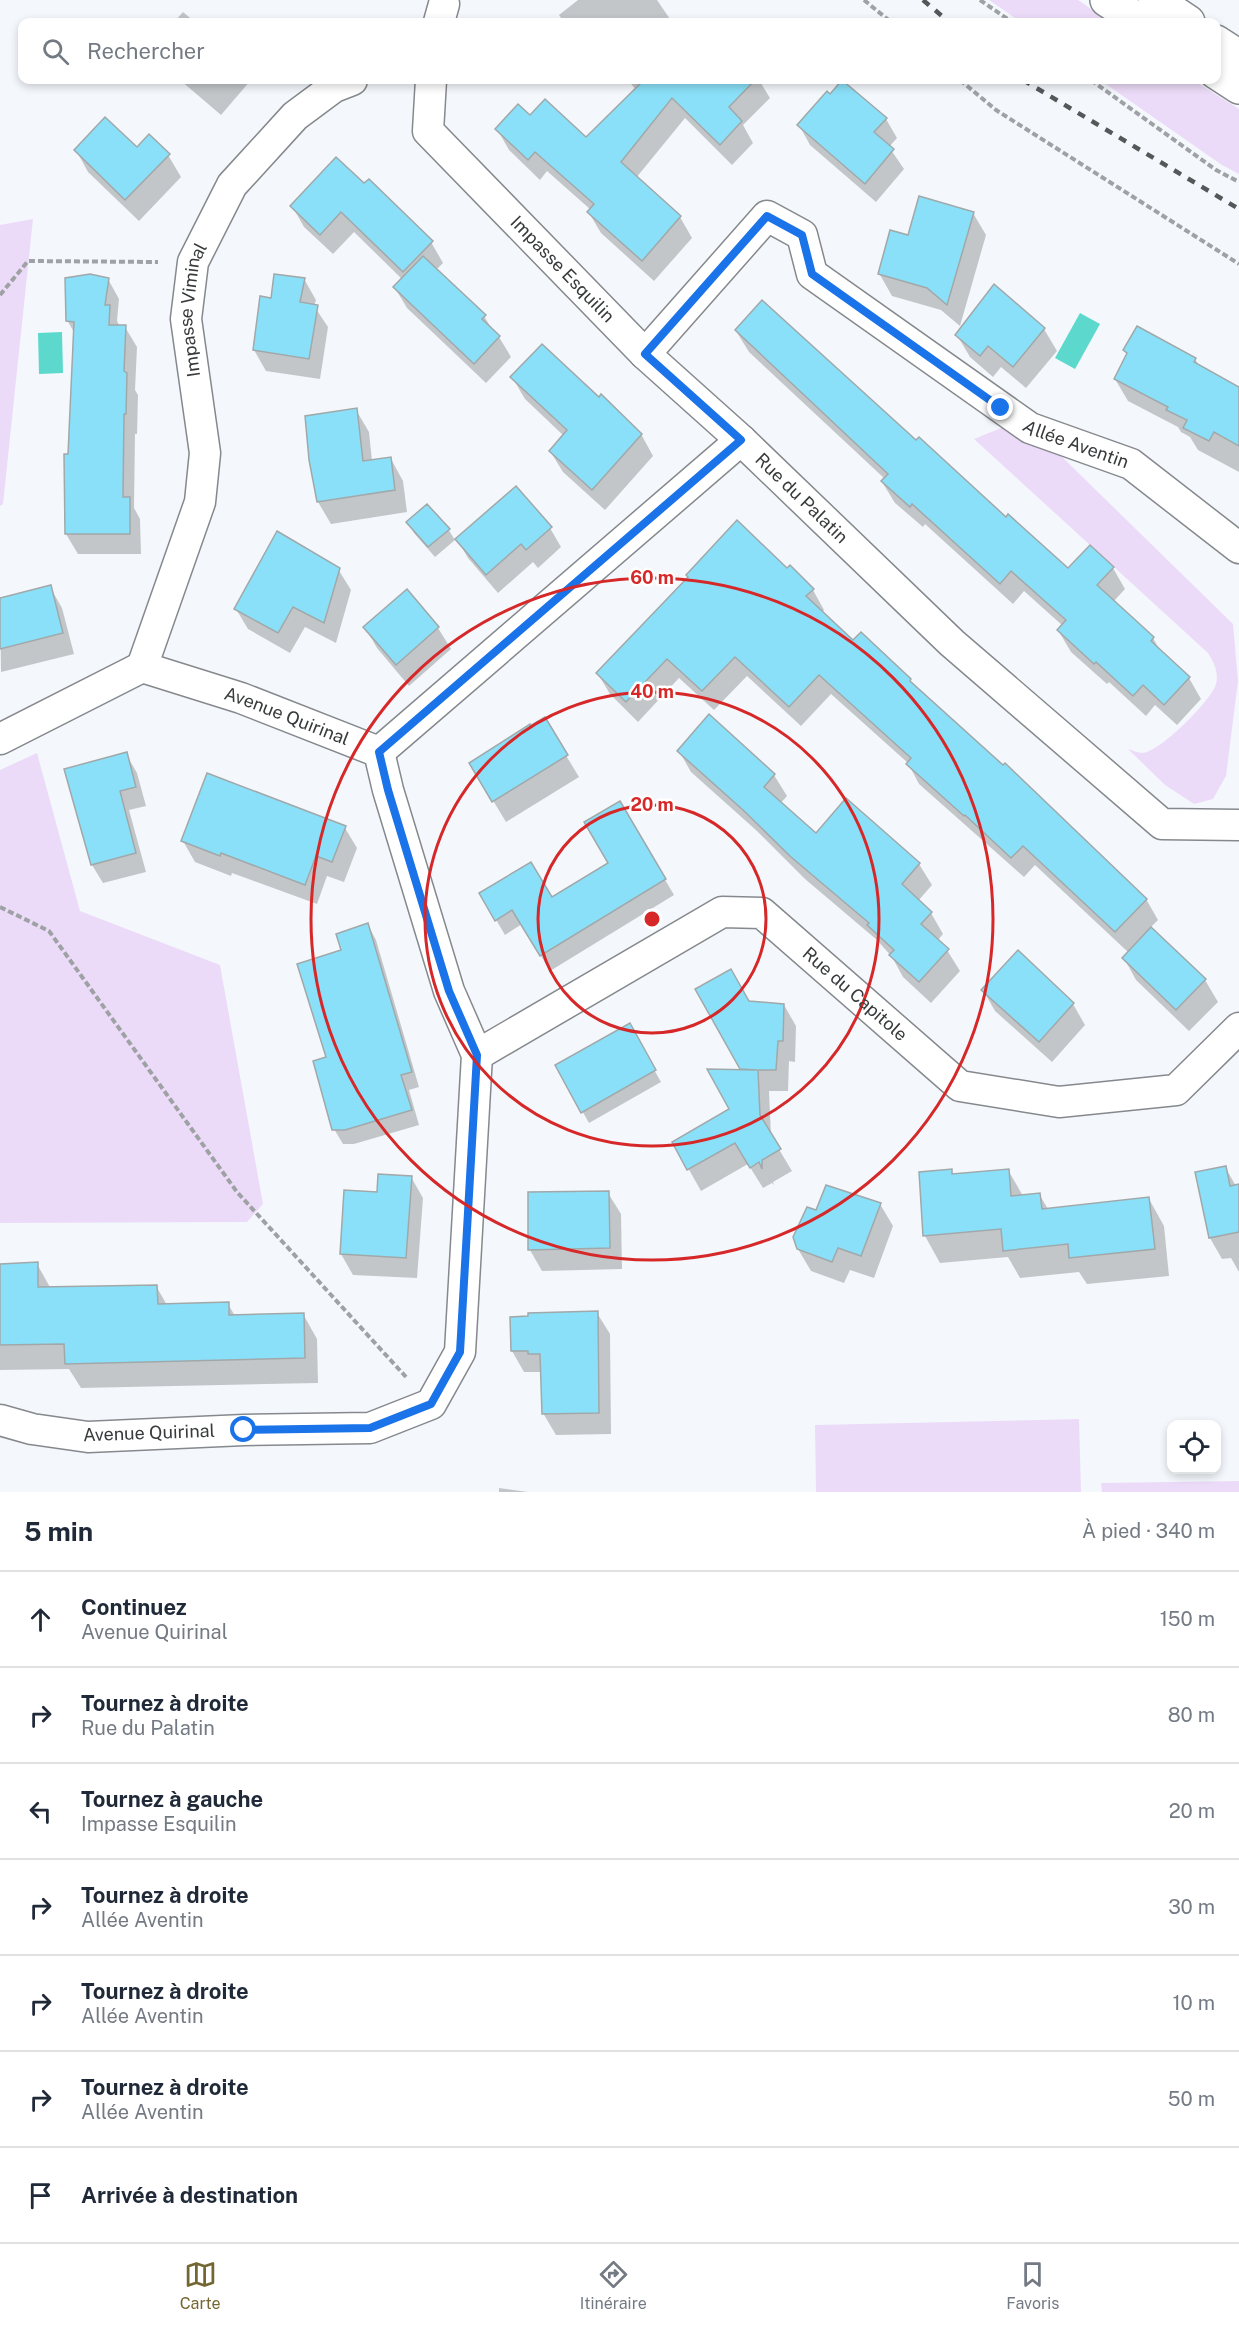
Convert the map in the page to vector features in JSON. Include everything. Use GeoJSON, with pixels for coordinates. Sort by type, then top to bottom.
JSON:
{"type":"FeatureCollection","features":[{"type":"Feature","properties":{"kind":"main road"},"geometry":{"type":"LineString","coordinates":[[1107,0],[1135,18]]}},
{"type":"Feature","properties":{"kind":"main road"},"geometry":{"type":"LineString","coordinates":[[1155,0],[1182,18]]}},
{"type":"Feature","properties":{"kind":"main road"},"geometry":{"type":"LineString","coordinates":[[1221,45],[1239,57]]}},
{"type":"Feature","properties":{"kind":"main road"},"geometry":{"type":"LineString","coordinates":[[1221,75],[1239,87]]}},
{"type":"Feature","properties":{"kind":"street","name":"Impasse Viminal"},"geometry":{"type":"LineString","coordinates":[[142,667],[200,502],[205,453],[186,319],[193,262],[232,185],[295,116],[334,87],[342,84]]}},
{"type":"Feature","properties":{"kind":"street","name":"Impasse Esquilin"},"geometry":{"type":"LineString","coordinates":[[431,84],[428,130],[645,354],[741,440]]}},
{"type":"Feature","properties":{"kind":"street","name":"Allée Aventin"},"geometry":{"type":"LineString","coordinates":[[645,354],[767,216],[802,235],[812,274],[1030,428],[1131,464],[1235,545]]}},
{"type":"Feature","properties":{"kind":"street","name":"Rue du Palatin"},"geometry":{"type":"LineString","coordinates":[[379,752],[741,440],[952,643],[1162,824],[1239,825]]}},
{"type":"Feature","properties":{"kind":"street"},"geometry":{"type":"LineString","coordinates":[[0,738],[142,667]]}},
{"type":"Feature","properties":{"kind":"street","name":"Avenue Quirinal"},"geometry":{"type":"LineString","coordinates":[[142,667],[240,698],[379,752]]}},
{"type":"Feature","properties":{"kind":"street"},"geometry":{"type":"LineString","coordinates":[[379,752],[388,790],[449,991],[477,1055],[460,1352],[431,1404]]}},
{"type":"Feature","properties":{"kind":"street","name":"Rue du Capitole"},"geometry":{"type":"LineString","coordinates":[[477,1055],[723,912],[762,913],[960,1086],[1059,1102],[1176,1090],[1239,1029]]}},
{"type":"Feature","properties":{"kind":"street","name":"Avenue Quirinal"},"geometry":{"type":"LineString","coordinates":[[0,1420],[32,1429],[88,1437],[244,1430],[370,1428],[431,1404]]}},
{"type":"Feature","properties":{"kind":"path"},"geometry":{"type":"LineString","coordinates":[[864,0],[886,18]]}},
{"type":"Feature","properties":{"kind":"path"},"geometry":{"type":"LineString","coordinates":[[980,0],[1006,18]]}},
{"type":"Feature","properties":{"kind":"path"},"geometry":{"type":"LineString","coordinates":[[965,84],[996,110],[1239,264]]}},
{"type":"Feature","properties":{"kind":"path"},"geometry":{"type":"LineString","coordinates":[[1097,84],[1216,170],[1239,182]]}},
{"type":"Feature","properties":{"kind":"path"},"geometry":{"type":"LineString","coordinates":[[0,295],[28,261],[193,262]]}},
{"type":"Feature","properties":{"kind":"path"},"geometry":{"type":"LineString","coordinates":[[0,908],[49,930],[237,1192],[431,1404]]}},
{"type":"Feature","properties":{"kind":"shaded area"},"geometry":{"type":"Polygon","coordinates":[[[989,0],[1078,0],[1104,18],[1015,18],[989,0]]]}},
{"type":"Feature","properties":{"kind":"shaded area"},"geometry":{"type":"Polygon","coordinates":[[[1106,84],[1199,84],[1239,109],[1239,174],[1222,165],[1106,84]]]}},
{"type":"Feature","properties":{"kind":"shaded area"},"geometry":{"type":"Polygon","coordinates":[[[33,219],[3,504],[0,506],[0,225],[33,219]]]}},
{"type":"Feature","properties":{"kind":"shaded area"},"geometry":{"type":"Polygon","coordinates":[[[1080,313],[1100,324],[1075,369],[1055,358],[1080,313]]]}},
{"type":"Feature","properties":{"kind":"shaded area"},"geometry":{"type":"Polygon","coordinates":[[[62,332],[63,373],[39,374],[38,333],[62,332]]]}},
{"type":"Feature","properties":{"kind":"shaded area"},"geometry":{"type":"Polygon","coordinates":[[[1006,426],[1057,452],[1233,624],[1238,681],[1226,776],[1213,799],[1194,804],[1165,785],[1128,749],[1142,753],[1150,751],[1172,735],[1205,702],[1217,680],[1214,664],[1208,653],[974,439],[1006,426]]]}},
{"type":"Feature","properties":{"kind":"shaded area"},"geometry":{"type":"Polygon","coordinates":[[[37,753],[80,911],[220,965],[263,1204],[247,1222],[0,1223],[0,770],[37,753]]]}},
{"type":"Feature","properties":{"kind":"shaded area"},"geometry":{"type":"Polygon","coordinates":[[[1079,1419],[1081,1492],[816,1492],[815,1425],[1079,1419]]]}},
{"type":"Feature","properties":{"kind":"shaded area"},"geometry":{"type":"Polygon","coordinates":[[[1239,1481],[1239,1492],[1102,1492],[1101,1483],[1239,1481]]]}},
{"type":"Feature","properties":{"kind":"building"},"geometry":{"type":"Polygon","coordinates":[[[640,84],[751,84],[729,107],[742,121],[720,145],[672,98],[621,162],[681,216],[642,261],[587,212],[594,204],[535,152],[528,160],[495,129],[518,104],[530,115],[545,99],[586,137],[640,84]]]}},
{"type":"Feature","properties":{"kind":"building"},"geometry":{"type":"Polygon","coordinates":[[[839,84],[847,84],[887,118],[874,132],[894,149],[865,184],[797,125],[827,91],[830,94],[839,84]]]}},
{"type":"Feature","properties":{"kind":"building"},"geometry":{"type":"Polygon","coordinates":[[[105,117],[137,147],[149,134],[170,154],[125,200],[74,150],[105,117]]]}},
{"type":"Feature","properties":{"kind":"building"},"geometry":{"type":"Polygon","coordinates":[[[336,157],[364,183],[369,179],[433,241],[403,272],[341,212],[320,235],[290,206],[336,157]]]}},
{"type":"Feature","properties":{"kind":"building"},"geometry":{"type":"Polygon","coordinates":[[[919,196],[974,212],[947,305],[927,288],[878,274],[890,230],[908,235],[919,196]]]}},
{"type":"Feature","properties":{"kind":"building"},"geometry":{"type":"Polygon","coordinates":[[[423,256],[486,315],[482,319],[500,336],[474,364],[393,287],[423,256]]]}},
{"type":"Feature","properties":{"kind":"building"},"geometry":{"type":"Polygon","coordinates":[[[90,274],[109,278],[105,305],[110,305],[109,325],[126,325],[124,371],[127,373],[123,497],[130,497],[130,534],[65,534],[64,454],[68,454],[74,322],[66,321],[65,278],[90,274]]]}},
{"type":"Feature","properties":{"kind":"building"},"geometry":{"type":"Polygon","coordinates":[[[274,274],[305,278],[300,302],[318,305],[309,359],[253,350],[260,296],[271,298],[274,274]]]}},
{"type":"Feature","properties":{"kind":"building"},"geometry":{"type":"Polygon","coordinates":[[[994,284],[1045,328],[1013,367],[988,346],[980,356],[955,335],[994,284]]]}},
{"type":"Feature","properties":{"kind":"building"},"geometry":{"type":"Polygon","coordinates":[[[762,300],[916,440],[919,437],[1006,517],[1008,514],[1068,568],[1090,545],[1114,567],[1097,585],[1154,637],[1151,641],[1190,677],[1164,705],[1143,685],[1133,696],[1057,630],[1066,620],[1011,571],[1000,584],[912,504],[910,507],[881,481],[888,474],[735,330],[762,300]]]}},
{"type":"Feature","properties":{"kind":"building"},"geometry":{"type":"Polygon","coordinates":[[[1137,326],[1196,358],[1194,362],[1239,387],[1239,446],[1214,432],[1209,441],[1183,428],[1187,420],[1166,410],[1168,407],[1114,379],[1127,353],[1123,350],[1137,326]]]}},
{"type":"Feature","properties":{"kind":"building"},"geometry":{"type":"Polygon","coordinates":[[[542,344],[599,397],[601,394],[642,434],[592,490],[549,451],[567,430],[510,377],[542,344]]]}},
{"type":"Feature","properties":{"kind":"building"},"geometry":{"type":"Polygon","coordinates":[[[357,408],[363,461],[391,457],[395,490],[317,502],[309,460],[305,416],[357,408]]]}},
{"type":"Feature","properties":{"kind":"building"},"geometry":{"type":"Polygon","coordinates":[[[516,486],[552,527],[526,550],[521,544],[486,575],[455,539],[516,486]]]}},
{"type":"Feature","properties":{"kind":"building"},"geometry":{"type":"Polygon","coordinates":[[[427,504],[450,529],[428,547],[406,522],[427,504]]]}},
{"type":"Feature","properties":{"kind":"building"},"geometry":{"type":"Polygon","coordinates":[[[737,520],[787,568],[790,565],[814,589],[806,596],[853,640],[861,632],[911,679],[910,681],[1003,765],[1005,763],[1147,899],[1115,932],[1023,846],[1011,858],[906,764],[911,758],[819,675],[789,707],[735,657],[702,691],[667,659],[626,702],[596,673],[688,577],[686,575],[737,520]]]}},
{"type":"Feature","properties":{"kind":"building"},"geometry":{"type":"Polygon","coordinates":[[[277,531],[340,568],[324,623],[293,607],[278,633],[234,609],[277,531]]]}},
{"type":"Feature","properties":{"kind":"building"},"geometry":{"type":"Polygon","coordinates":[[[51,585],[63,633],[0,649],[0,598],[51,585]]]}},
{"type":"Feature","properties":{"kind":"building"},"geometry":{"type":"Polygon","coordinates":[[[407,589],[439,627],[396,665],[363,627],[407,589]]]}},
{"type":"Feature","properties":{"kind":"building"},"geometry":{"type":"Polygon","coordinates":[[[709,714],[775,774],[764,787],[816,833],[846,798],[920,863],[902,884],[932,912],[921,924],[949,949],[919,982],[889,955],[894,950],[867,925],[869,923],[791,857],[677,751],[709,714]]]}},
{"type":"Feature","properties":{"kind":"building"},"geometry":{"type":"Polygon","coordinates":[[[545,717],[568,755],[492,802],[469,763],[545,717]]]}},
{"type":"Feature","properties":{"kind":"building"},"geometry":{"type":"Polygon","coordinates":[[[127,752],[136,787],[120,791],[136,853],[91,865],[64,769],[127,752]]]}},
{"type":"Feature","properties":{"kind":"building"},"geometry":{"type":"Polygon","coordinates":[[[207,773],[346,826],[332,862],[316,856],[305,885],[221,853],[220,856],[181,841],[207,773]]]}},
{"type":"Feature","properties":{"kind":"building"},"geometry":{"type":"Polygon","coordinates":[[[620,801],[666,879],[540,956],[512,910],[495,921],[479,893],[531,862],[552,897],[608,863],[584,822],[620,801]]]}},
{"type":"Feature","properties":{"kind":"building"},"geometry":{"type":"Polygon","coordinates":[[[368,923],[412,1072],[401,1075],[412,1110],[345,1130],[332,1130],[313,1061],[326,1057],[297,964],[341,950],[336,934],[368,923]]]}},
{"type":"Feature","properties":{"kind":"building"},"geometry":{"type":"Polygon","coordinates":[[[1151,927],[1206,979],[1176,1010],[1122,958],[1151,927]]]}},
{"type":"Feature","properties":{"kind":"building"},"geometry":{"type":"Polygon","coordinates":[[[1018,950],[1074,1003],[1039,1042],[981,990],[1018,950]]]}},
{"type":"Feature","properties":{"kind":"building"},"geometry":{"type":"Polygon","coordinates":[[[731,969],[749,1001],[784,1004],[783,1041],[778,1041],[776,1070],[758,1070],[760,1115],[781,1149],[762,1160],[762,1169],[759,1162],[750,1168],[735,1143],[687,1170],[672,1142],[729,1109],[707,1069],[757,1070],[740,1069],[695,989],[731,969]]]}},
{"type":"Feature","properties":{"kind":"building"},"geometry":{"type":"Polygon","coordinates":[[[630,1023],[656,1070],[581,1113],[555,1065],[630,1023]]]}},
{"type":"Feature","properties":{"kind":"building"},"geometry":{"type":"Polygon","coordinates":[[[1226,1166],[1230,1186],[1239,1184],[1239,1232],[1209,1238],[1195,1172],[1226,1166]]]}},
{"type":"Feature","properties":{"kind":"building"},"geometry":{"type":"Polygon","coordinates":[[[952,1169],[952,1174],[1009,1169],[1011,1196],[1040,1193],[1042,1209],[1149,1197],[1155,1249],[1069,1258],[1068,1244],[1003,1251],[1001,1229],[923,1236],[919,1172],[952,1169]]]}},
{"type":"Feature","properties":{"kind":"building"},"geometry":{"type":"Polygon","coordinates":[[[378,1174],[412,1176],[406,1258],[340,1254],[344,1190],[377,1192],[378,1174]]]}},
{"type":"Feature","properties":{"kind":"building"},"geometry":{"type":"Polygon","coordinates":[[[826,1185],[881,1203],[861,1256],[838,1248],[832,1262],[797,1249],[793,1237],[807,1207],[816,1210],[826,1185]]]}},
{"type":"Feature","properties":{"kind":"building"},"geometry":{"type":"Polygon","coordinates":[[[609,1191],[610,1248],[528,1250],[528,1192],[609,1191]]]}},
{"type":"Feature","properties":{"kind":"building"},"geometry":{"type":"Polygon","coordinates":[[[38,1262],[38,1287],[157,1285],[158,1304],[229,1302],[229,1315],[304,1313],[305,1358],[65,1364],[64,1344],[0,1345],[0,1264],[38,1262]]]}},
{"type":"Feature","properties":{"kind":"building"},"geometry":{"type":"Polygon","coordinates":[[[598,1311],[599,1413],[542,1414],[540,1354],[511,1351],[510,1317],[528,1316],[528,1313],[598,1311]]]}},
{"type":"Feature","properties":{"kind":"railway"},"geometry":{"type":"LineString","coordinates":[[923,0],[944,18]]}},
{"type":"Feature","properties":{"kind":"railway"},"geometry":{"type":"LineString","coordinates":[[1030,84],[1239,209]]}},
{"type":"Feature","properties":{"kind":"route"},"geometry":{"type":"LineString","coordinates":[[244,1430],[370,1428],[431,1404],[460,1352],[477,1055],[449,991],[388,790],[379,752],[741,440],[645,354],[767,216],[802,235],[812,274],[1001,408]]}}]}
